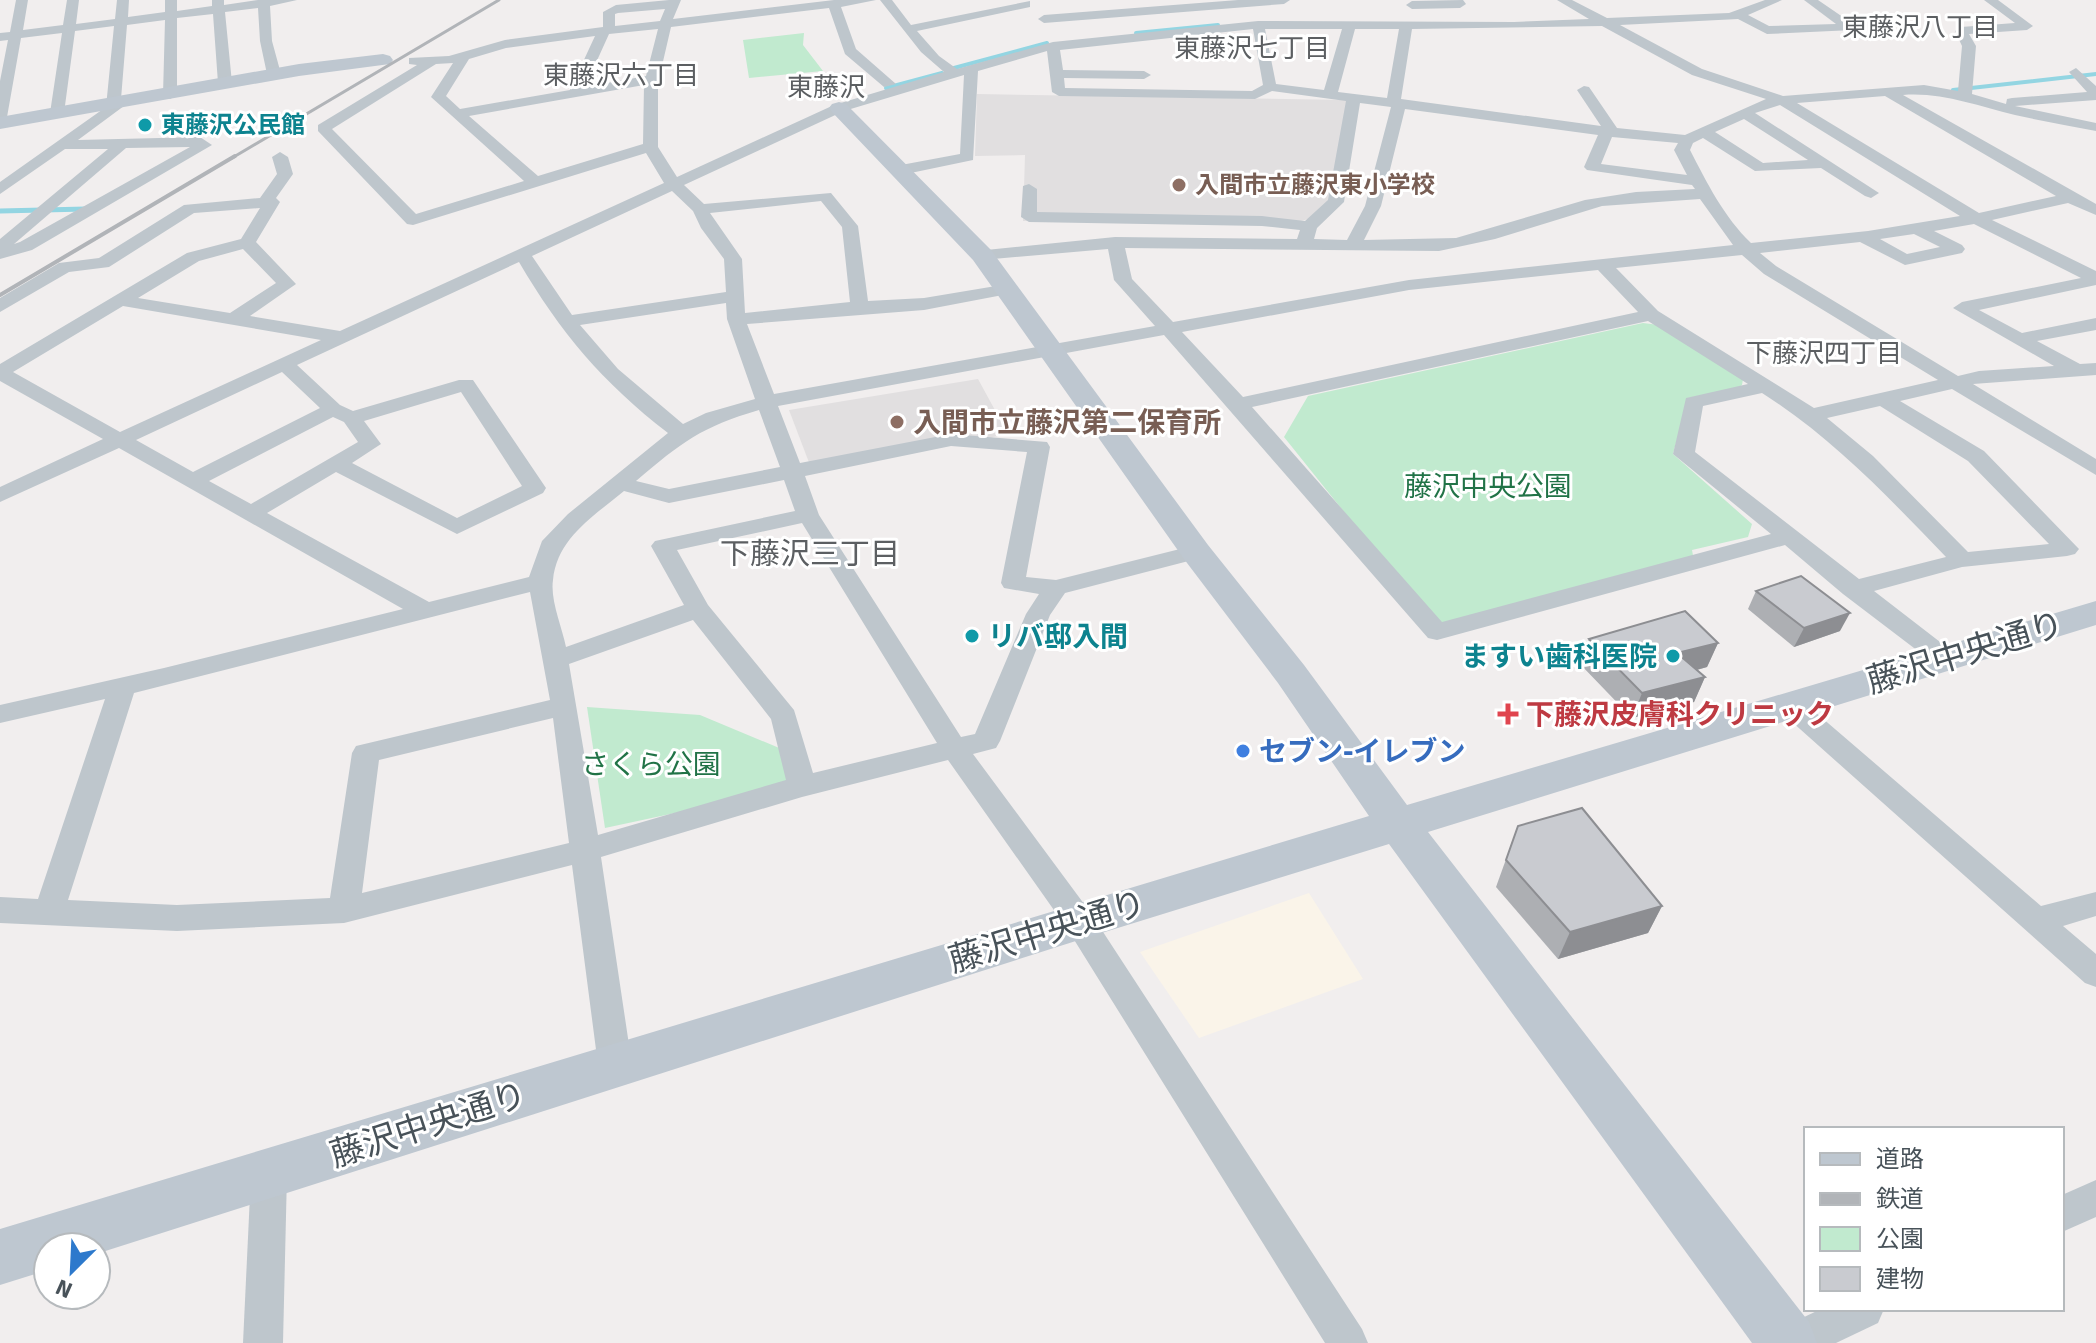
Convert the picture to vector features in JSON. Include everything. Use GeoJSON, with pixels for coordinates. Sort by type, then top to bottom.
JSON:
{"type":"FeatureCollection","features":[{"type":"Feature","properties":{"kind":"street"},"geometry":{"type":"LineString","coordinates":[[22,0],[0,120],[170,95],[274,74],[392,60],[431,62],[505,44],[798,4],[870,0]]}},
{"type":"Feature","properties":{"kind":"street"},"geometry":{"type":"LineString","coordinates":[[57,113],[73,0]]}},
{"type":"Feature","properties":{"kind":"street"},"geometry":{"type":"LineString","coordinates":[[116,104],[123,0]]}},
{"type":"Feature","properties":{"kind":"street"},"geometry":{"type":"LineString","coordinates":[[0,37],[122,21],[171,7],[291,0]]}},
{"type":"Feature","properties":{"kind":"street"},"geometry":{"type":"LineString","coordinates":[[886,0],[945,68],[954,73]]}},
{"type":"Feature","properties":{"kind":"street"},"geometry":{"type":"LineString","coordinates":[[1073,0],[1087,15]]}},
{"type":"Feature","properties":{"kind":"street"},"geometry":{"type":"LineString","coordinates":[[1044,19],[1284,0]]}},
{"type":"Feature","properties":{"kind":"street"},"geometry":{"type":"LineString","coordinates":[[1410,2],[1460,4],[1456,0]]}},
{"type":"Feature","properties":{"kind":"street"},"geometry":{"type":"LineString","coordinates":[[1563,0],[1697,72],[1782,100],[1976,219],[2096,279]]}},
{"type":"Feature","properties":{"kind":"street"},"geometry":{"type":"LineString","coordinates":[[0,495],[839,108],[971,68],[1055,49],[1149,46],[1258,25],[1608,23],[1740,15],[1776,0]]}},
{"type":"Feature","properties":{"kind":"street"},"geometry":{"type":"LineString","coordinates":[[1740,15],[1767,30],[1849,27],[1810,0]]}},
{"type":"Feature","properties":{"kind":"street"},"geometry":{"type":"LineString","coordinates":[[1965,96],[1969,46],[1961,31],[2027,26],[1990,0]]}},
{"type":"Feature","properties":{"kind":"street"},"geometry":{"type":"LineString","coordinates":[[264,1],[266,41],[274,74]]}},
{"type":"Feature","properties":{"kind":"street"},"geometry":{"type":"LineString","coordinates":[[1252,1],[1275,25]]}},
{"type":"Feature","properties":{"kind":"street"},"geometry":{"type":"LineString","coordinates":[[909,29],[956,13],[1024,2],[1044,19],[1055,49],[1059,92],[1255,95],[1270,87],[1610,132],[1695,136],[1760,168],[1823,163]]}},
{"type":"Feature","properties":{"kind":"street"},"geometry":{"type":"LineString","coordinates":[[1410,2],[1425,25]]}},
{"type":"Feature","properties":{"kind":"street"},"geometry":{"type":"LineString","coordinates":[[575,93],[606,31],[609,12],[674,3],[652,79],[650,147],[673,184],[700,209],[709,228],[733,259],[735,308],[808,515],[956,751],[1079,921],[1348,1343]]}},
{"type":"Feature","properties":{"kind":"street"},"geometry":{"type":"LineString","coordinates":[[219,4],[225,83]]}},
{"type":"Feature","properties":{"kind":"street"},"geometry":{"type":"LineString","coordinates":[[834,4],[850,51],[889,84]]}},
{"type":"Feature","properties":{"kind":"street"},"geometry":{"type":"LineString","coordinates":[[170,95],[171,7]]}},
{"type":"Feature","properties":{"kind":"street"},"geometry":{"type":"LineString","coordinates":[[1258,25],[1270,87]]}},
{"type":"Feature","properties":{"kind":"street"},"geometry":{"type":"LineString","coordinates":[[1330,95],[1350,25]]}},
{"type":"Feature","properties":{"kind":"street"},"geometry":{"type":"LineString","coordinates":[[1352,247],[1373,206],[1396,103],[1406,25]]}},
{"type":"Feature","properties":{"kind":"street"},"geometry":{"type":"LineString","coordinates":[[1149,46],[1151,93]]}},
{"type":"Feature","properties":{"kind":"street"},"geometry":{"type":"LineString","coordinates":[[1055,49],[1102,57]]}},
{"type":"Feature","properties":{"kind":"street"},"geometry":{"type":"LineString","coordinates":[[464,56],[438,97],[536,183]]}},
{"type":"Feature","properties":{"kind":"street"},"geometry":{"type":"LineString","coordinates":[[431,62],[323,128],[413,220],[650,147]]}},
{"type":"Feature","properties":{"kind":"street"},"geometry":{"type":"LineString","coordinates":[[901,170],[968,157],[971,68]]}},
{"type":"Feature","properties":{"kind":"street"},"geometry":{"type":"LineString","coordinates":[[2076,72],[2096,95]]}},
{"type":"Feature","properties":{"kind":"street"},"geometry":{"type":"LineString","coordinates":[[1055,74],[1151,75]]}},
{"type":"Feature","properties":{"kind":"street"},"geometry":{"type":"LineString","coordinates":[[458,114],[652,79]]}},
{"type":"Feature","properties":{"kind":"street"},"geometry":{"type":"LineString","coordinates":[[2096,127],[1965,96],[1924,89],[1886,91],[1782,100],[1695,136],[1682,150],[1700,187],[1732,236],[1770,270],[2096,468]]}},
{"type":"Feature","properties":{"kind":"street"},"geometry":{"type":"LineString","coordinates":[[1584,90],[1610,132]]}},
{"type":"Feature","properties":{"kind":"street"},"geometry":{"type":"LineString","coordinates":[[1886,91],[2096,210]]}},
{"type":"Feature","properties":{"kind":"street"},"geometry":{"type":"LineString","coordinates":[[1991,103],[2096,95]]}},
{"type":"Feature","properties":{"kind":"street"},"geometry":{"type":"LineString","coordinates":[[1304,245],[1309,226],[1336,202],[1354,98]]}},
{"type":"Feature","properties":{"kind":"street"},"geometry":{"type":"LineString","coordinates":[[0,189],[116,104]]}},
{"type":"Feature","properties":{"kind":"street"},"geometry":{"type":"LineString","coordinates":[[839,108],[982,255],[1053,349],[1196,552],[1291,674],[1399,826],[1791,1343],[1860,1311]]}},
{"type":"Feature","properties":{"kind":"street"},"geometry":{"type":"LineString","coordinates":[[1745,113],[1871,193]]}},
{"type":"Feature","properties":{"kind":"street"},"geometry":{"type":"LineString","coordinates":[[1610,132],[1592,167],[1700,187]]}},
{"type":"Feature","properties":{"kind":"street"},"geometry":{"type":"LineString","coordinates":[[0,254],[26,246],[204,145],[200,142],[62,145]]}},
{"type":"Feature","properties":{"kind":"street"},"geometry":{"type":"LineString","coordinates":[[0,248],[121,145]]}},
{"type":"Feature","properties":{"kind":"street"},"geometry":{"type":"LineString","coordinates":[[265,202],[285,174],[280,157]]}},
{"type":"Feature","properties":{"kind":"street"},"geometry":{"type":"LineString","coordinates":[[615,1065],[565,706],[540,582],[550,546],[576,519],[681,433],[713,417],[766,402],[1409,285],[1486,258],[1581,206],[1700,187]]}},
{"type":"Feature","properties":{"kind":"street"},"geometry":{"type":"LineString","coordinates":[[1029,189],[1029,217],[1262,221],[1309,226]]}},
{"type":"Feature","properties":{"kind":"street"},"geometry":{"type":"LineString","coordinates":[[700,209],[825,196],[850,226],[860,307]]}},
{"type":"Feature","properties":{"kind":"street"},"geometry":{"type":"LineString","coordinates":[[982,255],[1049,245],[1115,242],[1439,246],[1486,258],[1601,263],[1862,236],[1976,219],[2070,198]]}},
{"type":"Feature","properties":{"kind":"street"},"geometry":{"type":"LineString","coordinates":[[0,306],[65,267],[103,263],[190,208],[272,202],[247,243],[193,257],[0,372],[424,610]]}},
{"type":"Feature","properties":{"kind":"street"},"geometry":{"type":"LineString","coordinates":[[1862,236],[1905,260],[1956,249],[1916,228]]}},
{"type":"Feature","properties":{"kind":"street"},"geometry":{"type":"LineString","coordinates":[[1115,242],[1123,280],[1238,404],[1437,632],[1787,537]]}},
{"type":"Feature","properties":{"kind":"street"},"geometry":{"type":"LineString","coordinates":[[235,318],[287,284],[247,243]]}},
{"type":"Feature","properties":{"kind":"street"},"geometry":{"type":"LineString","coordinates":[[522,253],[565,322],[641,404],[681,433]]}},
{"type":"Feature","properties":{"kind":"street"},"geometry":{"type":"LineString","coordinates":[[1601,263],[1651,315],[1811,415],[1865,461],[1962,560]]}},
{"type":"Feature","properties":{"kind":"street"},"geometry":{"type":"LineString","coordinates":[[2087,370],[2019,339],[1962,308],[2096,279]]}},
{"type":"Feature","properties":{"kind":"street"},"geometry":{"type":"LineString","coordinates":[[565,322],[735,308],[924,304],[1008,289]]}},
{"type":"Feature","properties":{"kind":"street"},"geometry":{"type":"LineString","coordinates":[[119,300],[340,337]]}},
{"type":"Feature","properties":{"kind":"street"},"geometry":{"type":"LineString","coordinates":[[1238,404],[1651,315]]}},
{"type":"Feature","properties":{"kind":"street"},"geometry":{"type":"LineString","coordinates":[[2019,339],[2096,324]]}},
{"type":"Feature","properties":{"kind":"street"},"geometry":{"type":"LineString","coordinates":[[251,513],[370,444],[342,414],[284,364]]}},
{"type":"Feature","properties":{"kind":"street"},"geometry":{"type":"LineString","coordinates":[[1811,415],[1979,377],[2087,370]]}},
{"type":"Feature","properties":{"kind":"street"},"geometry":{"type":"LineString","coordinates":[[191,481],[342,414],[466,384],[535,488],[457,527],[336,463]]}},
{"type":"Feature","properties":{"kind":"street"},"geometry":{"type":"LineString","coordinates":[[1763,387],[1693,402],[1684,454],[1852,589],[1944,658]]}},
{"type":"Feature","properties":{"kind":"street"},"geometry":{"type":"LineString","coordinates":[[207,399],[229,411]]}},
{"type":"Feature","properties":{"kind":"street"},"geometry":{"type":"LineString","coordinates":[[1852,589],[1962,560],[2067,549],[1976,456],[1883,399]]}},
{"type":"Feature","properties":{"kind":"street"},"geometry":{"type":"LineString","coordinates":[[620,483],[669,496],[951,440],[1039,447],[1013,583],[1056,588],[1196,552]]}},
{"type":"Feature","properties":{"kind":"street"},"geometry":{"type":"LineString","coordinates":[[802,786],[784,717],[698,609],[663,546],[808,515]]}},
{"type":"Feature","properties":{"kind":"street"},"geometry":{"type":"LineString","coordinates":[[0,714],[540,582]]}},
{"type":"Feature","properties":{"kind":"street"},"geometry":{"type":"LineString","coordinates":[[0,910],[177,918],[344,910],[586,850],[802,786],[956,751],[986,741],[1038,614],[1056,588]]}},
{"type":"Feature","properties":{"kind":"street"},"geometry":{"type":"LineString","coordinates":[[557,659],[698,609]]}},
{"type":"Feature","properties":{"kind":"street","name":"藤沢中央通り"},"geometry":{"type":"LineString","coordinates":[[0,1257],[1079,921],[2096,613]]}},
{"type":"Feature","properties":{"kind":"street"},"geometry":{"type":"LineString","coordinates":[[49,912],[123,686]]}},
{"type":"Feature","properties":{"kind":"street"},"geometry":{"type":"LineString","coordinates":[[344,910],[366,753],[565,706]]}},
{"type":"Feature","properties":{"kind":"street"},"geometry":{"type":"LineString","coordinates":[[1791,706],[2096,973]]}},
{"type":"Feature","properties":{"kind":"street"},"geometry":{"type":"LineString","coordinates":[[2038,920],[2096,904]]}},
{"type":"Feature","properties":{"kind":"street"},"geometry":{"type":"LineString","coordinates":[[263,1343],[269,1174]]}},
{"type":"Feature","properties":{"kind":"street"},"geometry":{"type":"LineString","coordinates":[[2064,1213],[2096,1198]]}},
{"type":"Feature","properties":{"kind":"shaded area","name":"入間市立藤沢東小学校"},"geometry":{"type":"Polygon","coordinates":[[[977,94],[1347,100],[1330,214],[1292,223],[1023,221],[1025,155],[975,156],[977,94]]]}},
{"type":"Feature","properties":{"kind":"shaded area","name":"入間市立藤沢第二保育所"},"geometry":{"type":"Polygon","coordinates":[[[978,379],[1008,434],[813,473],[789,410],[978,379]]]}},
{"type":"Feature","properties":{"kind":"shaded area"},"geometry":{"type":"Polygon","coordinates":[[[1309,893],[1363,979],[1199,1038],[1140,952],[1309,893]]]}},
{"type":"Feature","properties":{"kind":"green space"},"geometry":{"type":"Polygon","coordinates":[[[804,33],[803,45],[823,71],[749,78],[743,40],[804,33]]]}},
{"type":"Feature","properties":{"kind":"green space","name":"藤沢中央公園"},"geometry":{"type":"Polygon","coordinates":[[[1643,323],[1667,326],[1743,379],[1738,388],[1688,398],[1673,454],[1752,524],[1748,537],[1692,550],[1694,561],[1445,625],[1422,609],[1284,437],[1308,396],[1643,323]]]}},
{"type":"Feature","properties":{"kind":"green space","name":"さくら公園"},"geometry":{"type":"Polygon","coordinates":[[[587,707],[700,715],[784,750],[802,786],[605,828],[587,707]]]}},
{"type":"Feature","properties":{"kind":"building"},"geometry":{"type":"Polygon","coordinates":[[[1801,576],[1850,613],[1804,628],[1756,591],[1801,576]]]}},
{"type":"Feature","properties":{"kind":"building"},"geometry":{"type":"Polygon","coordinates":[[[1685,611],[1718,643],[1677,653],[1705,677],[1642,693],[1589,639],[1685,611]]]}},
{"type":"Feature","properties":{"kind":"building"},"geometry":{"type":"Polygon","coordinates":[[[1582,808],[1662,906],[1570,932],[1506,860],[1518,826],[1582,808]]]}},
{"type":"Feature","properties":{"kind":"waterway"},"geometry":{"type":"LineString","coordinates":[[1136,33],[1218,25]]}},
{"type":"Feature","properties":{"kind":"waterway"},"geometry":{"type":"LineString","coordinates":[[954,68],[1047,43]]}},
{"type":"Feature","properties":{"kind":"waterway"},"geometry":{"type":"LineString","coordinates":[[886,88],[942,73]]}},
{"type":"Feature","properties":{"kind":"waterway"},"geometry":{"type":"LineString","coordinates":[[1953,90],[2096,74]]}},
{"type":"Feature","properties":{"kind":"waterway"},"geometry":{"type":"LineString","coordinates":[[0,211],[86,209]]}},
{"type":"Feature","properties":{"kind":"railway"},"geometry":{"type":"LineString","coordinates":[[232,158],[499,0]]}},
{"type":"Feature","properties":{"kind":"railway"},"geometry":{"type":"LineString","coordinates":[[0,295],[235,156]]}},
{"type":"Feature","properties":{"kind":"place","name":"東藤沢公民館"},"geometry":{"type":"Point","coordinates":[145,125]}},
{"type":"Feature","properties":{"kind":"place","name":"入間市立藤沢東小学校"},"geometry":{"type":"Point","coordinates":[1179,185]}},
{"type":"Feature","properties":{"kind":"place","name":"入間市立藤沢第二保育所"},"geometry":{"type":"Point","coordinates":[897,422]}},
{"type":"Feature","properties":{"kind":"place","name":"リバ邸入間"},"geometry":{"type":"Point","coordinates":[972,636]}},
{"type":"Feature","properties":{"kind":"place","name":"ますい歯科医院"},"geometry":{"type":"Point","coordinates":[1673,656]}},
{"type":"Feature","properties":{"kind":"place","name":"下藤沢皮膚科クリニック"},"geometry":{"type":"Point","coordinates":[1508,714]}},
{"type":"Feature","properties":{"kind":"place","name":"セブン-イレブン"},"geometry":{"type":"Point","coordinates":[1243,751]}},
{"type":"Feature","properties":{"kind":"district","name":"東藤沢八丁目"},"geometry":{"type":"Point","coordinates":[1920,27]}},
{"type":"Feature","properties":{"kind":"district","name":"東藤沢七丁目"},"geometry":{"type":"Point","coordinates":[1252,48]}},
{"type":"Feature","properties":{"kind":"district","name":"東藤沢六丁目"},"geometry":{"type":"Point","coordinates":[621,75]}},
{"type":"Feature","properties":{"kind":"district","name":"東藤沢"},"geometry":{"type":"Point","coordinates":[826,87]}},
{"type":"Feature","properties":{"kind":"district","name":"下藤沢四丁目"},"geometry":{"type":"Point","coordinates":[1824,353]}},
{"type":"Feature","properties":{"kind":"district","name":"下藤沢三丁目"},"geometry":{"type":"Point","coordinates":[810,554]}}]}
